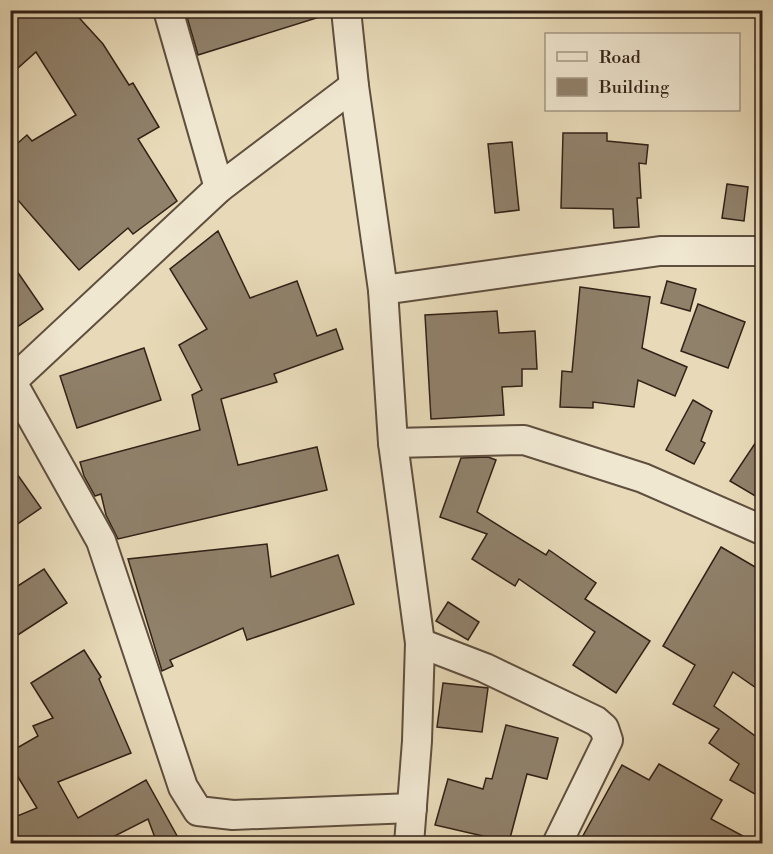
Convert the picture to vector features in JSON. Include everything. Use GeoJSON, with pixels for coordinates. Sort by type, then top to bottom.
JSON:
{"type":"FeatureCollection","features":[{"type":"Feature","properties":{"kind":"street"},"geometry":{"type":"LineString","coordinates":[[168,10],[219,188]]}},
{"type":"Feature","properties":{"kind":"street"},"geometry":{"type":"LineString","coordinates":[[346,10],[354,86],[383,290],[393,443],[420,643],[409,843]]}},
{"type":"Feature","properties":{"kind":"street"},"geometry":{"type":"LineString","coordinates":[[354,86],[219,188],[11,383],[101,541],[183,787],[198,811],[233,815],[412,808]]}},
{"type":"Feature","properties":{"kind":"street"},"geometry":{"type":"LineString","coordinates":[[383,290],[660,251],[762,250]]}},
{"type":"Feature","properties":{"kind":"street"},"geometry":{"type":"LineString","coordinates":[[393,443],[524,440],[643,478],[762,530]]}},
{"type":"Feature","properties":{"kind":"street"},"geometry":{"type":"LineString","coordinates":[[420,643],[485,668],[596,721],[604,728],[609,740],[557,843]]}},
{"type":"Feature","properties":{"kind":"building"},"geometry":{"type":"Polygon","coordinates":[[[10,10],[72,10],[103,44],[129,85],[133,83],[159,127],[138,139],[177,201],[133,234],[128,228],[79,270],[10,191],[10,150],[27,135],[32,141],[76,115],[36,52],[10,75],[10,10]]]}},
{"type":"Feature","properties":{"kind":"building"},"geometry":{"type":"Polygon","coordinates":[[[185,10],[325,10],[326,15],[198,55],[185,10]]]}},
{"type":"Feature","properties":{"kind":"building"},"geometry":{"type":"Polygon","coordinates":[[[563,133],[607,133],[607,141],[648,145],[646,164],[639,163],[641,198],[637,198],[639,227],[614,228],[613,209],[561,208],[563,133]]]}},
{"type":"Feature","properties":{"kind":"building"},"geometry":{"type":"Polygon","coordinates":[[[512,142],[519,210],[495,213],[488,144],[512,142]]]}},
{"type":"Feature","properties":{"kind":"building"},"geometry":{"type":"Polygon","coordinates":[[[727,184],[748,187],[744,221],[722,218],[727,184]]]}},
{"type":"Feature","properties":{"kind":"building"},"geometry":{"type":"Polygon","coordinates":[[[218,231],[250,298],[297,281],[317,336],[336,329],[343,349],[274,374],[277,382],[221,399],[238,465],[317,447],[327,490],[118,539],[106,515],[101,494],[95,496],[84,476],[80,462],[200,430],[192,395],[202,390],[179,345],[207,329],[170,269],[218,231]]]}},
{"type":"Feature","properties":{"kind":"building"},"geometry":{"type":"Polygon","coordinates":[[[10,261],[43,309],[10,332],[10,261]]]}},
{"type":"Feature","properties":{"kind":"building"},"geometry":{"type":"Polygon","coordinates":[[[667,281],[696,289],[690,311],[661,303],[667,281]]]}},
{"type":"Feature","properties":{"kind":"building"},"geometry":{"type":"Polygon","coordinates":[[[580,287],[650,297],[642,348],[687,367],[675,396],[638,380],[634,407],[593,402],[593,408],[560,407],[562,371],[572,372],[580,287]]]}},
{"type":"Feature","properties":{"kind":"building"},"geometry":{"type":"Polygon","coordinates":[[[698,304],[745,322],[728,368],[681,351],[698,304]]]}},
{"type":"Feature","properties":{"kind":"building"},"geometry":{"type":"Polygon","coordinates":[[[497,311],[499,333],[535,331],[537,369],[522,369],[522,386],[502,387],[504,415],[431,419],[425,315],[497,311]]]}},
{"type":"Feature","properties":{"kind":"building"},"geometry":{"type":"Polygon","coordinates":[[[144,348],[161,400],[77,428],[60,376],[144,348]]]}},
{"type":"Feature","properties":{"kind":"building"},"geometry":{"type":"Polygon","coordinates":[[[693,400],[712,411],[701,441],[705,443],[694,464],[666,450],[693,400]]]}},
{"type":"Feature","properties":{"kind":"building"},"geometry":{"type":"Polygon","coordinates":[[[762,433],[762,500],[730,481],[762,433]]]}},
{"type":"Feature","properties":{"kind":"building"},"geometry":{"type":"Polygon","coordinates":[[[488,457],[496,460],[477,512],[546,555],[549,550],[596,583],[585,599],[650,641],[616,693],[573,665],[595,632],[519,579],[515,586],[472,559],[487,534],[440,517],[461,458],[488,457]]]}},
{"type":"Feature","properties":{"kind":"building"},"geometry":{"type":"Polygon","coordinates":[[[10,464],[41,508],[10,529],[10,464]]]}},
{"type":"Feature","properties":{"kind":"building"},"geometry":{"type":"Polygon","coordinates":[[[267,544],[271,577],[338,555],[354,604],[247,640],[243,628],[170,660],[173,666],[162,671],[128,559],[267,544]]]}},
{"type":"Feature","properties":{"kind":"building"},"geometry":{"type":"Polygon","coordinates":[[[721,547],[762,571],[762,692],[733,672],[714,706],[762,741],[762,798],[730,780],[739,764],[709,743],[719,729],[673,704],[695,665],[663,646],[721,547]]]}},
{"type":"Feature","properties":{"kind":"building"},"geometry":{"type":"Polygon","coordinates":[[[44,569],[67,603],[10,640],[10,591],[44,569]]]}},
{"type":"Feature","properties":{"kind":"building"},"geometry":{"type":"Polygon","coordinates":[[[448,602],[479,622],[468,640],[436,621],[448,602]]]}},
{"type":"Feature","properties":{"kind":"building"},"geometry":{"type":"Polygon","coordinates":[[[84,650],[101,677],[99,679],[131,753],[58,782],[78,818],[146,780],[181,843],[157,843],[148,819],[101,843],[10,843],[10,819],[37,808],[10,764],[10,752],[38,736],[33,726],[53,718],[31,683],[84,650]]]}},
{"type":"Feature","properties":{"kind":"building"},"geometry":{"type":"Polygon","coordinates":[[[443,683],[488,688],[482,732],[437,727],[443,683]]]}},
{"type":"Feature","properties":{"kind":"building"},"geometry":{"type":"Polygon","coordinates":[[[506,725],[558,738],[547,779],[527,774],[509,842],[435,825],[448,779],[483,789],[486,778],[492,779],[506,725]]]}},
{"type":"Feature","properties":{"kind":"building"},"geometry":{"type":"Polygon","coordinates":[[[659,764],[722,800],[711,819],[756,843],[579,843],[622,765],[649,780],[659,764]]]}}]}
